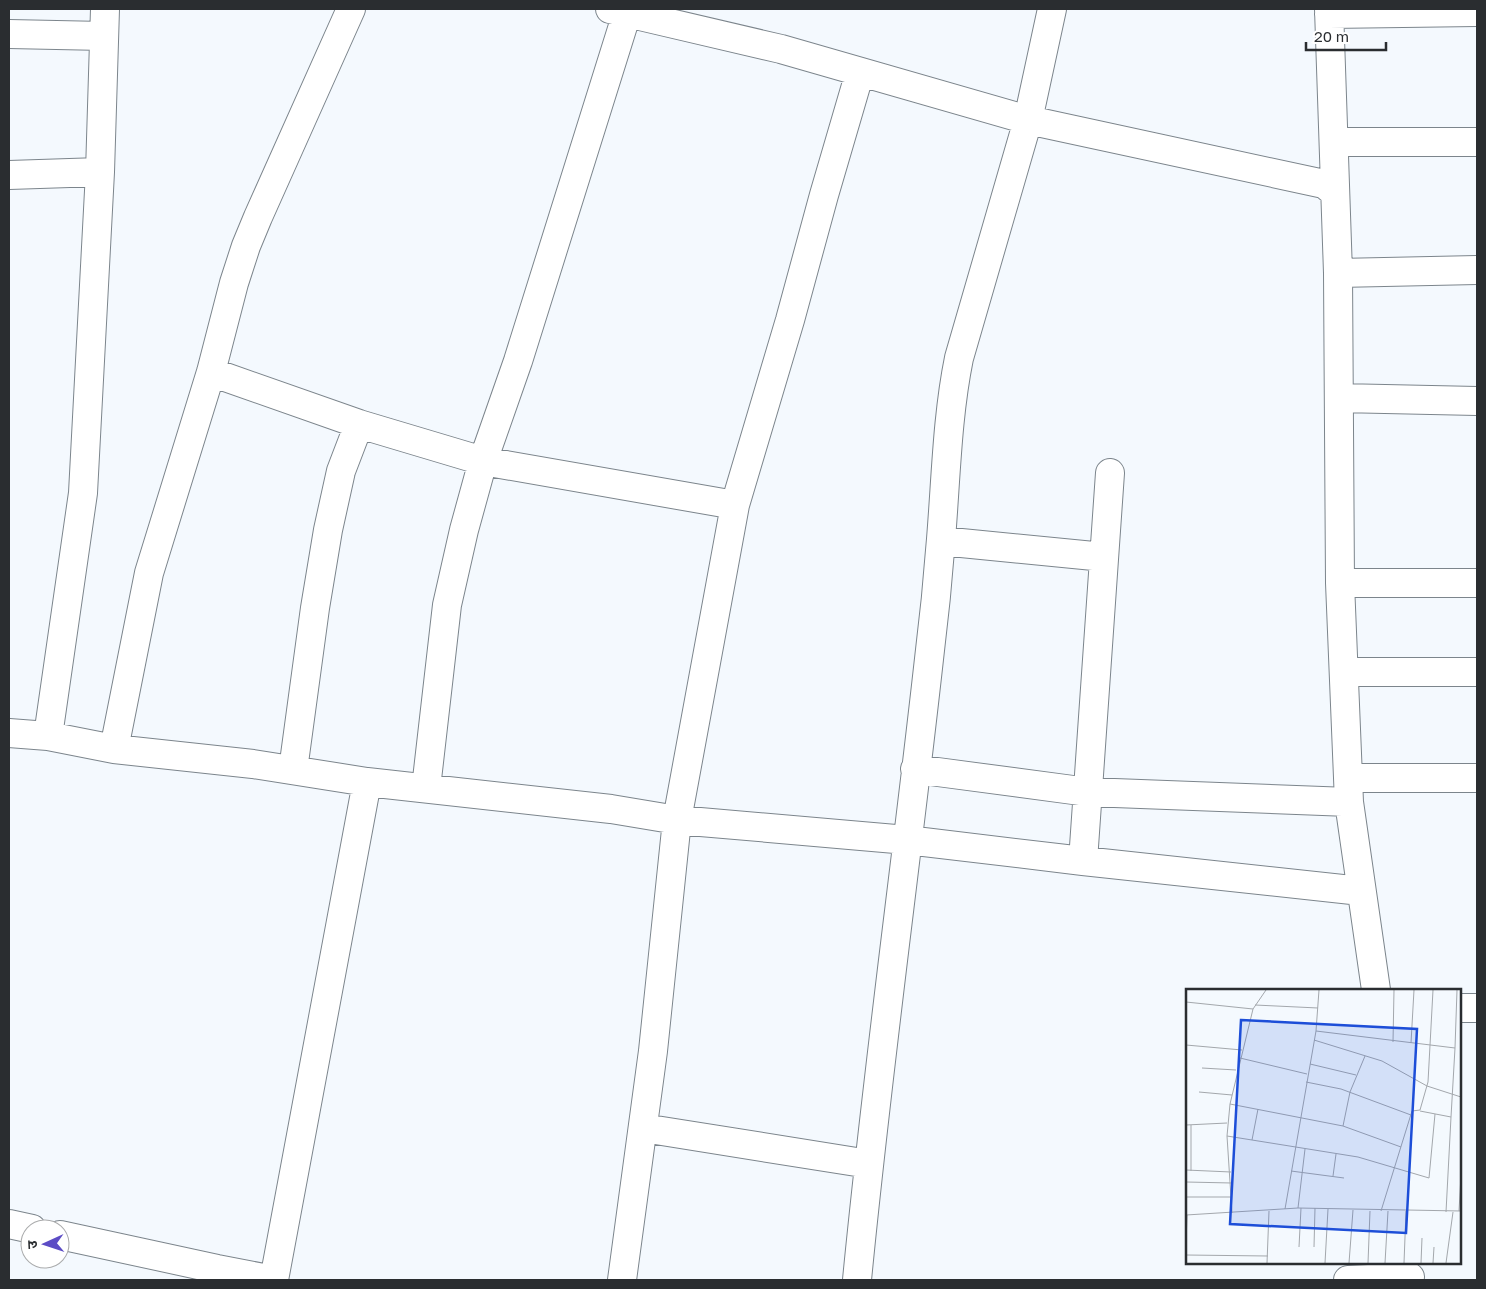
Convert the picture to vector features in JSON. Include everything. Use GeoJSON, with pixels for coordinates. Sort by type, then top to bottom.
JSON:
{"type":"FeatureCollection","features":[{"type":"Feature","properties":{"kind":"street"},"geometry":{"type":"LineString","coordinates":[[48,736],[83,493],[100,172],[105,9]]}},
{"type":"Feature","properties":{"kind":"street"},"geometry":{"type":"LineString","coordinates":[[114,749],[149,573],[212,372],[234,283],[258,216],[351,9]]}},
{"type":"Feature","properties":{"kind":"street"},"geometry":{"type":"LineString","coordinates":[[857,1280],[929,660],[954,383],[959,358],[1028,120],[1052,9]]}},
{"type":"Feature","properties":{"kind":"street"},"geometry":{"type":"LineString","coordinates":[[426,788],[447,605],[464,530],[483,462],[518,361],[618,11],[781,49],[1028,120],[1324,184],[1335,193]]}},
{"type":"Feature","properties":{"kind":"street"},"geometry":{"type":"LineString","coordinates":[[1376,989],[1349,790],[1340,583],[1338,273],[1329,12],[1477,12]]}},
{"type":"Feature","properties":{"kind":"street"},"geometry":{"type":"LineString","coordinates":[[9,34],[104,36]]}},
{"type":"Feature","properties":{"kind":"street"},"geometry":{"type":"LineString","coordinates":[[622,1280],[653,1051],[677,820],[735,505],[790,320],[860,72]]}},
{"type":"Feature","properties":{"kind":"street"},"geometry":{"type":"LineString","coordinates":[[1334,142],[1477,142]]}},
{"type":"Feature","properties":{"kind":"street"},"geometry":{"type":"LineString","coordinates":[[9,174],[100,172]]}},
{"type":"Feature","properties":{"kind":"street"},"geometry":{"type":"LineString","coordinates":[[1338,273],[1477,270]]}},
{"type":"Feature","properties":{"kind":"street"},"geometry":{"type":"LineString","coordinates":[[212,372],[359,424],[483,462],[735,505]]}},
{"type":"Feature","properties":{"kind":"street"},"geometry":{"type":"LineString","coordinates":[[1339,398],[1477,401]]}},
{"type":"Feature","properties":{"kind":"street"},"geometry":{"type":"LineString","coordinates":[[293,770],[315,608],[328,530],[342,471],[359,424]]}},
{"type":"Feature","properties":{"kind":"street"},"geometry":{"type":"LineString","coordinates":[[1083,861],[1110,473]]}},
{"type":"Feature","properties":{"kind":"street"},"geometry":{"type":"LineString","coordinates":[[941,541],[1104,557]]}},
{"type":"Feature","properties":{"kind":"street"},"geometry":{"type":"LineString","coordinates":[[1340,583],[1477,583]]}},
{"type":"Feature","properties":{"kind":"street"},"geometry":{"type":"LineString","coordinates":[[1344,672],[1477,672]]}},
{"type":"Feature","properties":{"kind":"street"},"geometry":{"type":"LineString","coordinates":[[9,732],[48,736],[114,749],[253,764],[367,782],[611,809],[677,820],[907,840],[1362,891]]}},
{"type":"Feature","properties":{"kind":"street"},"geometry":{"type":"LineString","coordinates":[[915,769],[1088,792],[1349,790],[1477,778]]}},
{"type":"Feature","properties":{"kind":"street"},"geometry":{"type":"LineString","coordinates":[[70,1238],[216,1275],[274,1280],[367,782]]}},
{"type":"Feature","properties":{"kind":"street"},"geometry":{"type":"LineString","coordinates":[[1461,1008],[1477,1008]]}},
{"type":"Feature","properties":{"kind":"street"},"geometry":{"type":"LineString","coordinates":[[643,1128],[869,1164]]}},
{"type":"Feature","properties":{"kind":"street"},"geometry":{"type":"LineString","coordinates":[[1348,1280],[1410,1273]]}}]}
